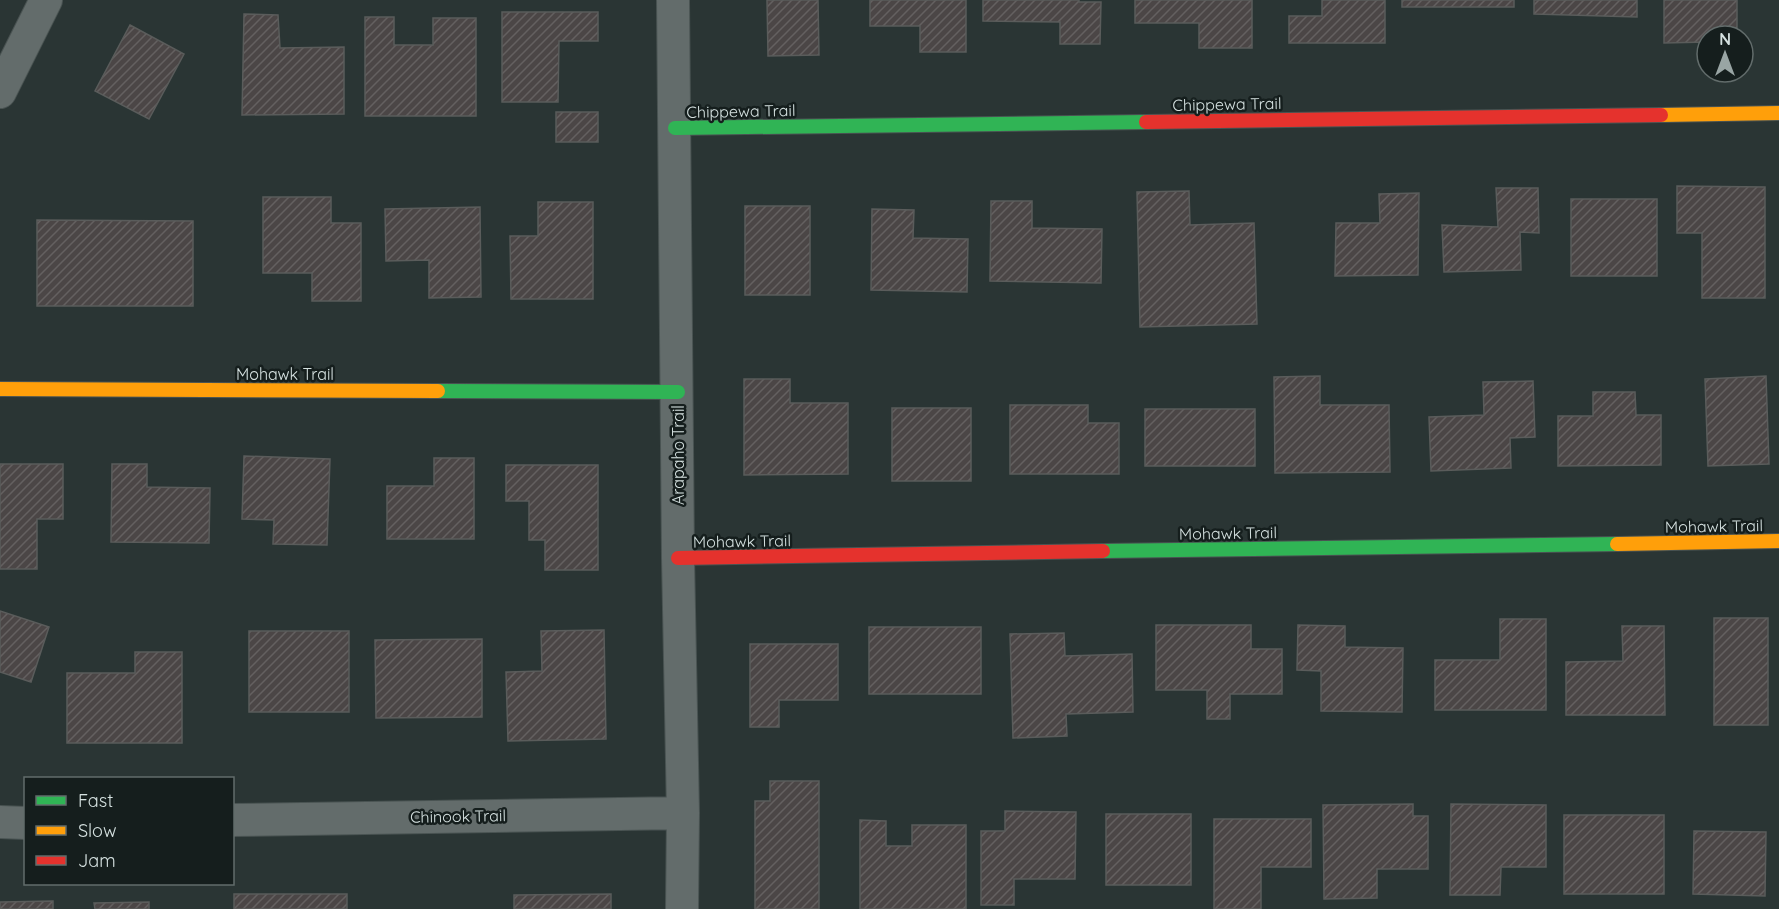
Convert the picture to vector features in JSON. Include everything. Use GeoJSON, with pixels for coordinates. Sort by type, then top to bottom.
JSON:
{"type":"FeatureCollection","features":[{"type":"Feature","properties":{"kind":"street"},"geometry":{"type":"LineString","coordinates":[[0,92],[46,0]]}},
{"type":"Feature","properties":{"kind":"street","name":"Arapaho Trail"},"geometry":{"type":"LineString","coordinates":[[673,0],[682,909]]}},
{"type":"Feature","properties":{"kind":"street","name":"Chippewa Trail"},"geometry":{"type":"LineString","coordinates":[[675,128],[1779,113]]}},
{"type":"Feature","properties":{"kind":"street","name":"Mohawk Trail"},"geometry":{"type":"LineString","coordinates":[[0,389],[678,392]]}},
{"type":"Feature","properties":{"kind":"street","name":"Mohawk Trail"},"geometry":{"type":"LineString","coordinates":[[678,558],[1779,541]]}},
{"type":"Feature","properties":{"kind":"street","name":"Chinook Trail"},"geometry":{"type":"LineString","coordinates":[[234,820],[682,813]]}},
{"type":"Feature","properties":{"kind":"street"},"geometry":{"type":"LineString","coordinates":[[0,822],[24,823]]}},
{"type":"Feature","properties":{"kind":"building"},"geometry":{"type":"Polygon","coordinates":[[[767,0],[818,0],[819,55],[768,56],[767,0]]]}},
{"type":"Feature","properties":{"kind":"building"},"geometry":{"type":"Polygon","coordinates":[[[870,0],[966,0],[966,52],[920,52],[920,26],[870,26],[870,0]]]}},
{"type":"Feature","properties":{"kind":"building"},"geometry":{"type":"Polygon","coordinates":[[[983,0],[1101,2],[1100,44],[1060,44],[1060,22],[983,21],[983,0]]]}},
{"type":"Feature","properties":{"kind":"building"},"geometry":{"type":"Polygon","coordinates":[[[1135,0],[1252,0],[1252,48],[1199,48],[1199,23],[1135,23],[1135,0]]]}},
{"type":"Feature","properties":{"kind":"building"},"geometry":{"type":"Polygon","coordinates":[[[1322,0],[1385,0],[1385,43],[1289,43],[1289,16],[1322,16],[1322,0]]]}},
{"type":"Feature","properties":{"kind":"building"},"geometry":{"type":"Polygon","coordinates":[[[1402,0],[1514,0],[1514,7],[1402,7],[1402,0]]]}},
{"type":"Feature","properties":{"kind":"building"},"geometry":{"type":"Polygon","coordinates":[[[1534,0],[1637,0],[1637,17],[1534,14],[1534,0]]]}},
{"type":"Feature","properties":{"kind":"building"},"geometry":{"type":"Polygon","coordinates":[[[1664,0],[1737,0],[1737,24],[1695,24],[1695,42],[1664,43],[1664,0]]]}},
{"type":"Feature","properties":{"kind":"building"},"geometry":{"type":"Polygon","coordinates":[[[502,12],[598,12],[598,41],[559,41],[558,102],[502,102],[502,12]]]}},
{"type":"Feature","properties":{"kind":"building"},"geometry":{"type":"Polygon","coordinates":[[[244,14],[278,15],[280,48],[344,47],[344,114],[242,115],[244,14]]]}},
{"type":"Feature","properties":{"kind":"building"},"geometry":{"type":"Polygon","coordinates":[[[365,17],[394,17],[394,45],[433,45],[433,18],[476,18],[476,116],[365,116],[365,17]]]}},
{"type":"Feature","properties":{"kind":"building"},"geometry":{"type":"Polygon","coordinates":[[[130,25],[184,54],[149,119],[95,91],[130,25]]]}},
{"type":"Feature","properties":{"kind":"building"},"geometry":{"type":"Polygon","coordinates":[[[556,112],[598,112],[598,142],[556,142],[556,112]]]}},
{"type":"Feature","properties":{"kind":"building"},"geometry":{"type":"Polygon","coordinates":[[[1677,186],[1765,187],[1765,298],[1702,298],[1702,233],[1677,233],[1677,186]]]}},
{"type":"Feature","properties":{"kind":"building"},"geometry":{"type":"Polygon","coordinates":[[[1496,188],[1538,188],[1539,233],[1520,232],[1521,270],[1444,272],[1442,225],[1498,227],[1496,188]]]}},
{"type":"Feature","properties":{"kind":"building"},"geometry":{"type":"Polygon","coordinates":[[[1189,191],[1190,225],[1254,223],[1257,324],[1140,327],[1137,192],[1189,191]]]}},
{"type":"Feature","properties":{"kind":"building"},"geometry":{"type":"Polygon","coordinates":[[[1419,193],[1418,275],[1335,276],[1336,223],[1380,223],[1379,194],[1419,193]]]}},
{"type":"Feature","properties":{"kind":"building"},"geometry":{"type":"Polygon","coordinates":[[[263,197],[331,197],[331,223],[361,223],[361,301],[312,301],[312,273],[263,273],[263,197]]]}},
{"type":"Feature","properties":{"kind":"building"},"geometry":{"type":"Polygon","coordinates":[[[1571,199],[1657,199],[1657,276],[1571,276],[1571,199]]]}},
{"type":"Feature","properties":{"kind":"building"},"geometry":{"type":"Polygon","coordinates":[[[991,201],[1032,201],[1032,228],[1102,229],[1101,283],[990,281],[991,201]]]}},
{"type":"Feature","properties":{"kind":"building"},"geometry":{"type":"Polygon","coordinates":[[[538,202],[593,202],[593,299],[511,299],[510,236],[538,236],[538,202]]]}},
{"type":"Feature","properties":{"kind":"building"},"geometry":{"type":"Polygon","coordinates":[[[745,206],[810,206],[810,295],[745,295],[745,206]]]}},
{"type":"Feature","properties":{"kind":"building"},"geometry":{"type":"Polygon","coordinates":[[[480,207],[481,297],[429,298],[429,260],[386,261],[385,209],[480,207]]]}},
{"type":"Feature","properties":{"kind":"building"},"geometry":{"type":"Polygon","coordinates":[[[872,209],[914,210],[913,238],[968,239],[967,292],[871,290],[872,209]]]}},
{"type":"Feature","properties":{"kind":"building"},"geometry":{"type":"Polygon","coordinates":[[[37,220],[193,221],[193,306],[37,306],[37,220]]]}},
{"type":"Feature","properties":{"kind":"building"},"geometry":{"type":"Polygon","coordinates":[[[1320,376],[1320,405],[1389,405],[1390,472],[1275,473],[1274,377],[1320,376]]]}},
{"type":"Feature","properties":{"kind":"building"},"geometry":{"type":"Polygon","coordinates":[[[1766,376],[1769,464],[1708,466],[1705,379],[1766,376]]]}},
{"type":"Feature","properties":{"kind":"building"},"geometry":{"type":"Polygon","coordinates":[[[744,379],[790,379],[790,403],[848,403],[848,474],[744,475],[744,379]]]}},
{"type":"Feature","properties":{"kind":"building"},"geometry":{"type":"Polygon","coordinates":[[[1533,381],[1535,437],[1510,438],[1511,468],[1431,471],[1429,417],[1484,415],[1483,382],[1533,381]]]}},
{"type":"Feature","properties":{"kind":"building"},"geometry":{"type":"Polygon","coordinates":[[[1593,392],[1635,392],[1636,415],[1661,415],[1661,465],[1558,466],[1558,416],[1593,416],[1593,392]]]}},
{"type":"Feature","properties":{"kind":"building"},"geometry":{"type":"Polygon","coordinates":[[[1010,405],[1088,405],[1088,423],[1119,423],[1119,474],[1010,474],[1010,405]]]}},
{"type":"Feature","properties":{"kind":"building"},"geometry":{"type":"Polygon","coordinates":[[[892,408],[971,408],[971,481],[892,481],[892,408]]]}},
{"type":"Feature","properties":{"kind":"building"},"geometry":{"type":"Polygon","coordinates":[[[1145,409],[1255,409],[1255,466],[1145,466],[1145,409]]]}},
{"type":"Feature","properties":{"kind":"building"},"geometry":{"type":"Polygon","coordinates":[[[244,456],[330,459],[327,545],[273,544],[274,520],[242,519],[244,456]]]}},
{"type":"Feature","properties":{"kind":"building"},"geometry":{"type":"Polygon","coordinates":[[[434,458],[474,458],[474,539],[387,539],[387,486],[434,486],[434,458]]]}},
{"type":"Feature","properties":{"kind":"building"},"geometry":{"type":"Polygon","coordinates":[[[0,464],[63,464],[63,519],[37,519],[37,569],[0,569],[0,464]]]}},
{"type":"Feature","properties":{"kind":"building"},"geometry":{"type":"Polygon","coordinates":[[[112,464],[147,464],[147,487],[210,488],[209,543],[111,542],[112,464]]]}},
{"type":"Feature","properties":{"kind":"building"},"geometry":{"type":"Polygon","coordinates":[[[506,465],[598,465],[598,570],[545,570],[545,540],[529,540],[529,501],[506,501],[506,465]]]}},
{"type":"Feature","properties":{"kind":"building"},"geometry":{"type":"Polygon","coordinates":[[[0,611],[49,627],[31,682],[0,672],[0,611]]]}},
{"type":"Feature","properties":{"kind":"building"},"geometry":{"type":"Polygon","coordinates":[[[1714,618],[1768,618],[1768,725],[1714,725],[1714,618]]]}},
{"type":"Feature","properties":{"kind":"building"},"geometry":{"type":"Polygon","coordinates":[[[1500,619],[1546,619],[1546,710],[1435,710],[1435,660],[1500,660],[1500,619]]]}},
{"type":"Feature","properties":{"kind":"building"},"geometry":{"type":"Polygon","coordinates":[[[1156,625],[1251,625],[1251,649],[1282,649],[1282,694],[1230,694],[1230,719],[1207,719],[1207,690],[1156,690],[1156,625]]]}},
{"type":"Feature","properties":{"kind":"building"},"geometry":{"type":"Polygon","coordinates":[[[1298,625],[1345,626],[1345,647],[1403,648],[1402,712],[1321,711],[1321,671],[1297,670],[1298,625]]]}},
{"type":"Feature","properties":{"kind":"building"},"geometry":{"type":"Polygon","coordinates":[[[1622,626],[1664,626],[1665,715],[1566,715],[1566,662],[1623,661],[1622,626]]]}},
{"type":"Feature","properties":{"kind":"building"},"geometry":{"type":"Polygon","coordinates":[[[869,627],[981,627],[981,694],[869,694],[869,627]]]}},
{"type":"Feature","properties":{"kind":"building"},"geometry":{"type":"Polygon","coordinates":[[[604,630],[606,739],[508,741],[506,672],[542,671],[541,631],[604,630]]]}},
{"type":"Feature","properties":{"kind":"building"},"geometry":{"type":"Polygon","coordinates":[[[249,631],[349,631],[349,712],[249,712],[249,631]]]}},
{"type":"Feature","properties":{"kind":"building"},"geometry":{"type":"Polygon","coordinates":[[[1064,633],[1065,656],[1132,654],[1133,712],[1066,714],[1067,736],[1013,738],[1010,634],[1064,633]]]}},
{"type":"Feature","properties":{"kind":"building"},"geometry":{"type":"Polygon","coordinates":[[[482,639],[482,717],[376,718],[375,640],[482,639]]]}},
{"type":"Feature","properties":{"kind":"building"},"geometry":{"type":"Polygon","coordinates":[[[750,644],[838,644],[838,700],[779,700],[779,727],[750,727],[750,644]]]}},
{"type":"Feature","properties":{"kind":"building"},"geometry":{"type":"Polygon","coordinates":[[[135,652],[182,652],[182,743],[67,743],[67,673],[135,673],[135,652]]]}},
{"type":"Feature","properties":{"kind":"building"},"geometry":{"type":"Polygon","coordinates":[[[770,781],[819,781],[819,909],[755,909],[755,801],[770,801],[770,781]]]}},
{"type":"Feature","properties":{"kind":"building"},"geometry":{"type":"Polygon","coordinates":[[[1413,804],[1413,816],[1428,816],[1428,869],[1377,869],[1377,898],[1324,899],[1323,805],[1413,804]]]}},
{"type":"Feature","properties":{"kind":"building"},"geometry":{"type":"Polygon","coordinates":[[[1451,804],[1546,805],[1546,867],[1501,867],[1500,895],[1450,895],[1451,804]]]}},
{"type":"Feature","properties":{"kind":"building"},"geometry":{"type":"Polygon","coordinates":[[[1005,811],[1076,812],[1075,879],[1014,879],[1014,905],[981,905],[981,831],[1005,831],[1005,811]]]}},
{"type":"Feature","properties":{"kind":"building"},"geometry":{"type":"Polygon","coordinates":[[[1106,814],[1191,814],[1191,885],[1106,885],[1106,814]]]}},
{"type":"Feature","properties":{"kind":"building"},"geometry":{"type":"Polygon","coordinates":[[[1564,815],[1664,815],[1664,894],[1564,894],[1564,815]]]}},
{"type":"Feature","properties":{"kind":"building"},"geometry":{"type":"Polygon","coordinates":[[[1214,819],[1311,819],[1311,867],[1261,867],[1261,909],[1214,909],[1214,819]]]}},
{"type":"Feature","properties":{"kind":"building"},"geometry":{"type":"Polygon","coordinates":[[[860,820],[886,821],[886,846],[912,846],[912,825],[966,825],[966,909],[860,909],[860,820]]]}},
{"type":"Feature","properties":{"kind":"building"},"geometry":{"type":"Polygon","coordinates":[[[1694,831],[1766,832],[1765,896],[1693,894],[1694,831]]]}},
{"type":"Feature","properties":{"kind":"building"},"geometry":{"type":"Polygon","coordinates":[[[234,894],[347,894],[347,909],[234,909],[234,894]]]}},
{"type":"Feature","properties":{"kind":"building"},"geometry":{"type":"Polygon","coordinates":[[[611,894],[611,909],[514,909],[514,895],[611,894]]]}},
{"type":"Feature","properties":{"kind":"building"},"geometry":{"type":"Polygon","coordinates":[[[53,901],[53,909],[0,909],[0,902],[53,901]]]}},
{"type":"Feature","properties":{"kind":"building"},"geometry":{"type":"Polygon","coordinates":[[[149,902],[149,909],[95,909],[94,903],[149,902]]]}},
{"type":"Feature","properties":{"kind":"traffic: fast"},"geometry":{"type":"LineString","coordinates":[[675,128],[1146,122]]}},
{"type":"Feature","properties":{"kind":"traffic: fast"},"geometry":{"type":"LineString","coordinates":[[438,391],[678,392]]}},
{"type":"Feature","properties":{"kind":"traffic: fast"},"geometry":{"type":"LineString","coordinates":[[1103,551],[1617,544]]}},
{"type":"Feature","properties":{"kind":"traffic: slow"},"geometry":{"type":"LineString","coordinates":[[1661,115],[1779,113]]}},
{"type":"Feature","properties":{"kind":"traffic: slow"},"geometry":{"type":"LineString","coordinates":[[0,389],[438,391]]}},
{"type":"Feature","properties":{"kind":"traffic: slow"},"geometry":{"type":"LineString","coordinates":[[1617,544],[1779,541]]}},
{"type":"Feature","properties":{"kind":"traffic: jam"},"geometry":{"type":"LineString","coordinates":[[1146,122],[1661,115]]}},
{"type":"Feature","properties":{"kind":"traffic: jam"},"geometry":{"type":"LineString","coordinates":[[678,558],[1103,551]]}}]}
